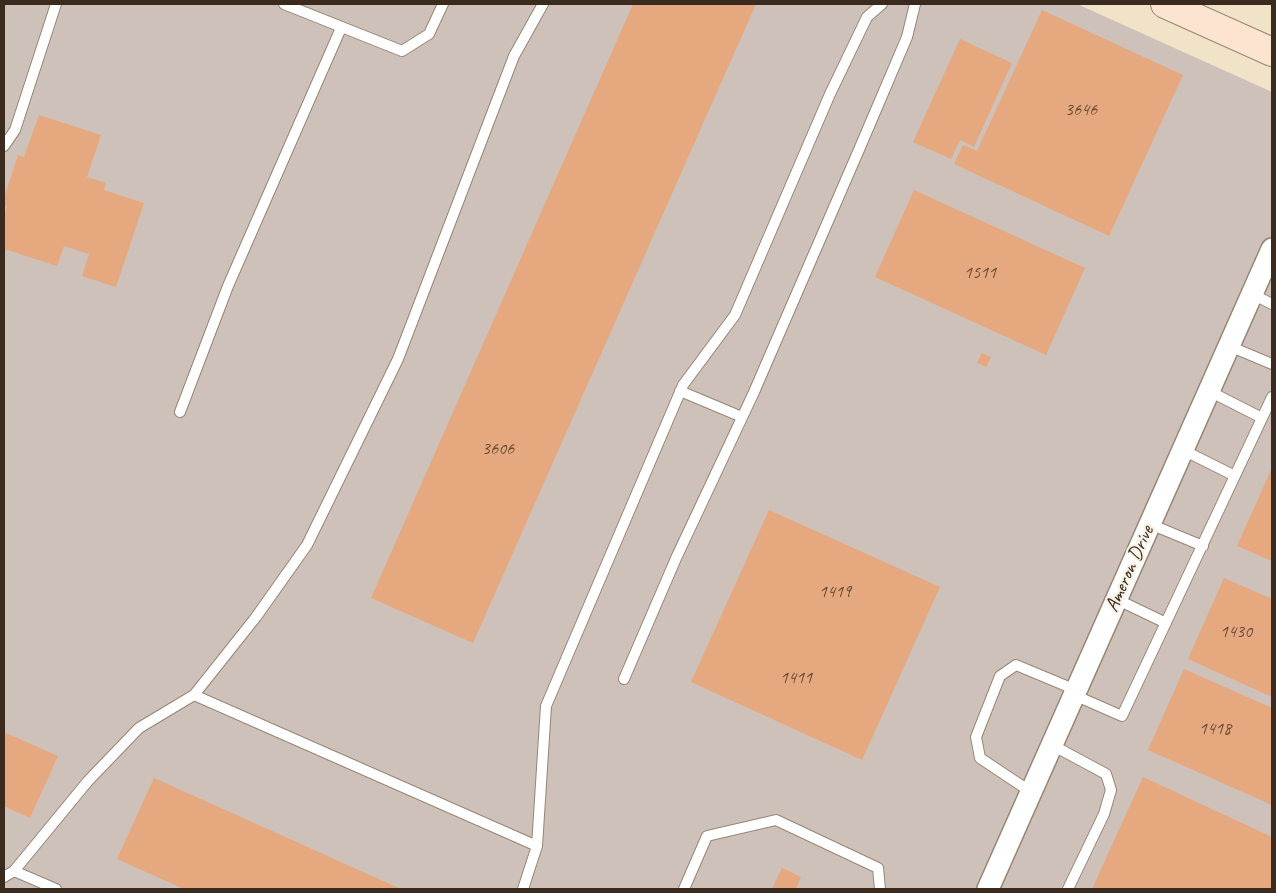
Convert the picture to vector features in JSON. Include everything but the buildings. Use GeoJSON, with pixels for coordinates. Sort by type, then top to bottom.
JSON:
{"type":"FeatureCollection","features":[{"type":"Feature","properties":{"kind":"main road"},"geometry":{"type":"LineString","coordinates":[[1164,4],[1196,14],[1272,52]]}},
{"type":"Feature","properties":{"kind":"street","name":"Ameron Drive"},"geometry":{"type":"LineString","coordinates":[[988,889],[1272,249]]}},
{"type":"Feature","properties":{"kind":"lane"},"geometry":{"type":"LineString","coordinates":[[4,146],[15,130],[56,4]]}},
{"type":"Feature","properties":{"kind":"lane"},"geometry":{"type":"LineString","coordinates":[[284,4],[402,51],[429,34],[444,4]]}},
{"type":"Feature","properties":{"kind":"lane"},"geometry":{"type":"LineString","coordinates":[[4,877],[14,871],[88,781],[139,728],[194,695],[256,617],[307,545],[398,359],[514,56],[543,4]]}},
{"type":"Feature","properties":{"kind":"lane"},"geometry":{"type":"LineString","coordinates":[[522,889],[537,846],[546,706],[680,391],[735,315],[830,94],[867,17],[882,4]]}},
{"type":"Feature","properties":{"kind":"lane"},"geometry":{"type":"LineString","coordinates":[[624,679],[677,556],[742,417],[862,145],[907,37],[915,4]]}},
{"type":"Feature","properties":{"kind":"lane"},"geometry":{"type":"LineString","coordinates":[[180,412],[228,286],[341,28]]}},
{"type":"Feature","properties":{"kind":"lane"},"geometry":{"type":"LineString","coordinates":[[1252,294],[1272,304]]}},
{"type":"Feature","properties":{"kind":"lane"},"geometry":{"type":"LineString","coordinates":[[1229,346],[1272,364]]}},
{"type":"Feature","properties":{"kind":"lane"},"geometry":{"type":"LineString","coordinates":[[680,391],[742,417]]}},
{"type":"Feature","properties":{"kind":"lane"},"geometry":{"type":"LineString","coordinates":[[1209,391],[1262,418]]}},
{"type":"Feature","properties":{"kind":"lane"},"geometry":{"type":"LineString","coordinates":[[1031,792],[980,758],[976,737],[1000,676],[1016,665],[1122,716],[1272,397]]}},
{"type":"Feature","properties":{"kind":"lane"},"geometry":{"type":"LineString","coordinates":[[1183,450],[1236,476]]}},
{"type":"Feature","properties":{"kind":"lane"},"geometry":{"type":"LineString","coordinates":[[1150,524],[1203,546]]}},
{"type":"Feature","properties":{"kind":"lane"},"geometry":{"type":"LineString","coordinates":[[1116,599],[1166,624]]}},
{"type":"Feature","properties":{"kind":"lane"},"geometry":{"type":"LineString","coordinates":[[194,695],[537,846]]}},
{"type":"Feature","properties":{"kind":"lane"},"geometry":{"type":"LineString","coordinates":[[1052,745],[1106,774],[1110,790],[1104,814],[1068,889]]}},
{"type":"Feature","properties":{"kind":"lane"},"geometry":{"type":"LineString","coordinates":[[684,889],[707,836],[776,820],[878,868],[880,889]]}},
{"type":"Feature","properties":{"kind":"lane"},"geometry":{"type":"LineString","coordinates":[[14,871],[56,889]]}},
{"type":"Feature","properties":{"kind":"shaded area"},"geometry":{"type":"Polygon","coordinates":[[[4,4],[1077,4],[1272,92],[1272,889],[4,889],[4,4]]]}}]}
